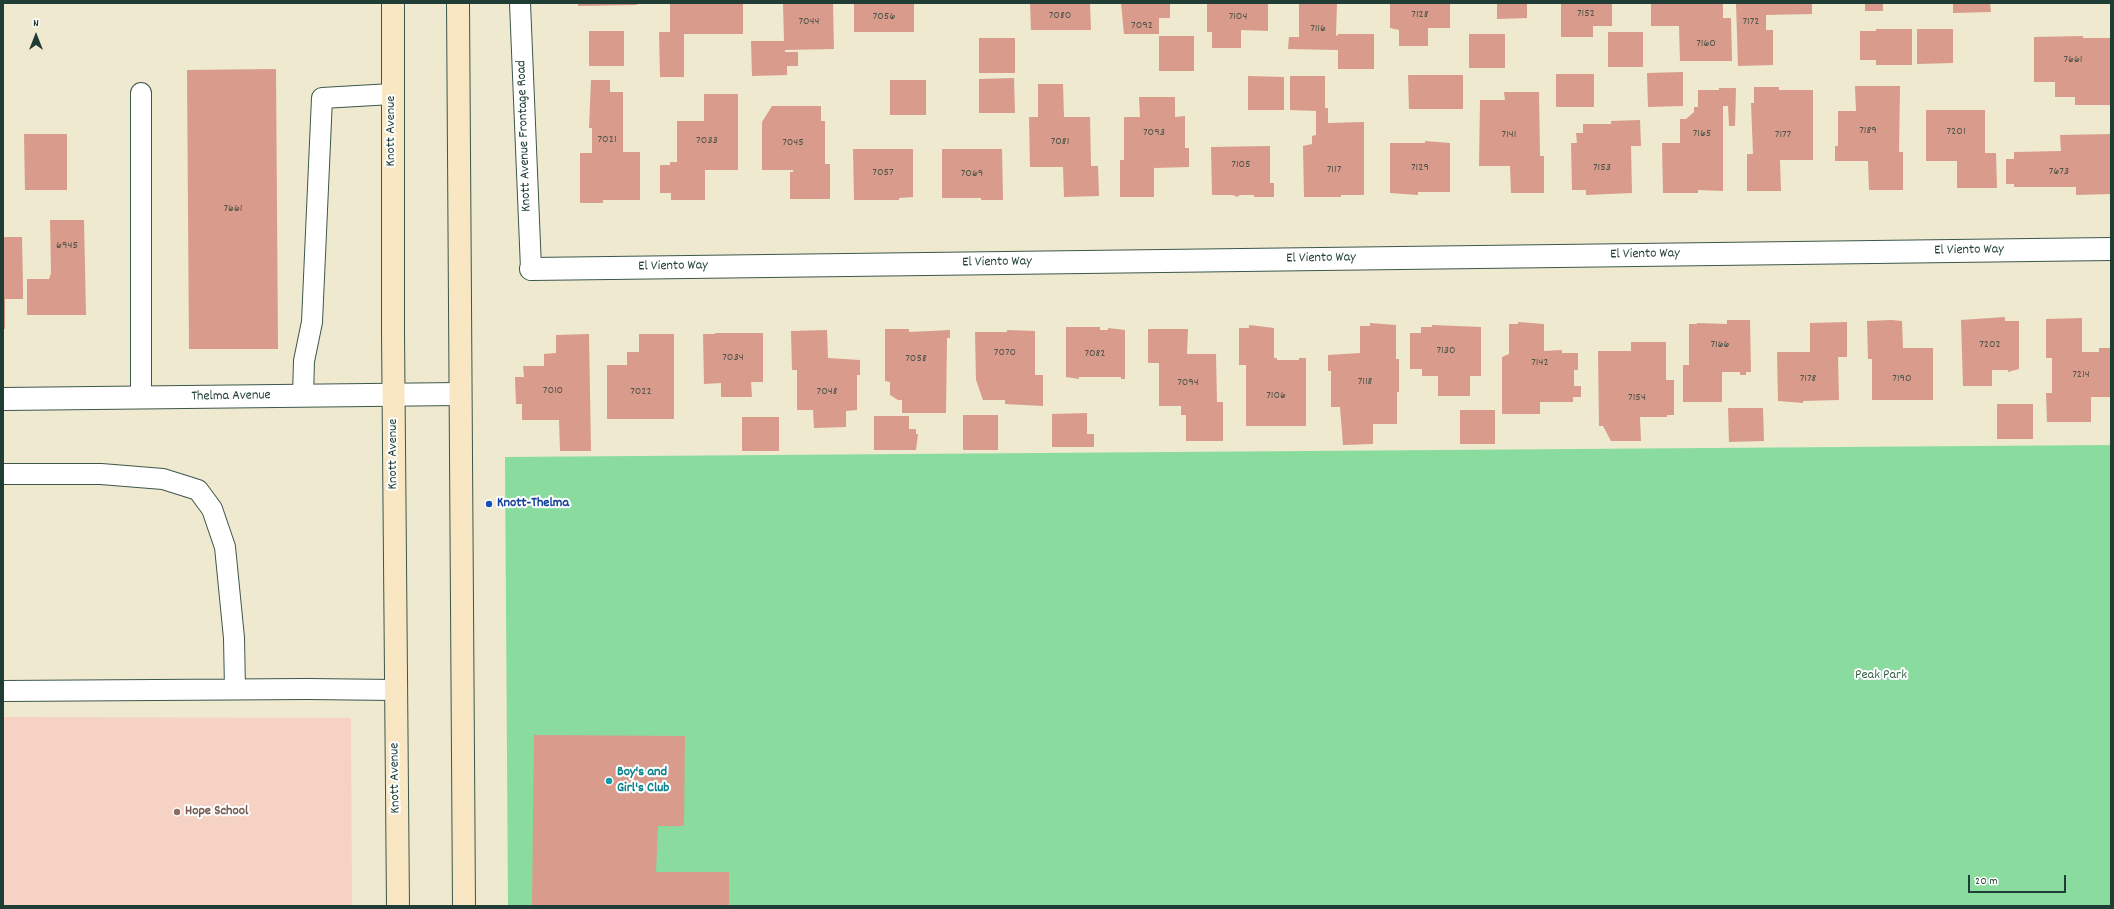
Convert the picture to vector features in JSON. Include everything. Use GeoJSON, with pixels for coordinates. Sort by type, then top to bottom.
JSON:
{"type":"FeatureCollection","features":[{"type":"Feature","properties":{"kind":"main road","name":"Knott Avenue"},"geometry":{"type":"LineString","coordinates":[[393,3],[392,94],[395,690],[398,906]]}},
{"type":"Feature","properties":{"kind":"main road"},"geometry":{"type":"LineString","coordinates":[[458,3],[464,906]]}},
{"type":"Feature","properties":{"kind":"street","name":"El Viento Way"},"geometry":{"type":"LineString","coordinates":[[531,269],[2111,249]]}},
{"type":"Feature","properties":{"kind":"street","name":"Thelma Avenue"},"geometry":{"type":"LineString","coordinates":[[3,399],[460,394]]}},
{"type":"Feature","properties":{"kind":"lane","name":"Knott Avenue Frontage Road"},"geometry":{"type":"LineString","coordinates":[[520,3],[531,269]]}},
{"type":"Feature","properties":{"kind":"lane"},"geometry":{"type":"LineString","coordinates":[[141,93],[141,398]]}},
{"type":"Feature","properties":{"kind":"lane"},"geometry":{"type":"LineString","coordinates":[[303,396],[304,361],[312,322],[322,98],[392,94]]}},
{"type":"Feature","properties":{"kind":"lane"},"geometry":{"type":"LineString","coordinates":[[3,474],[101,474],[163,479],[198,490],[212,509],[225,547],[234,638],[235,689]]}},
{"type":"Feature","properties":{"kind":"lane"},"geometry":{"type":"LineString","coordinates":[[3,691],[235,689],[395,690]]}},
{"type":"Feature","properties":{"kind":"shaded area","name":"Hope School"},"geometry":{"type":"Polygon","coordinates":[[[3,717],[351,718],[352,906],[3,906],[3,717]]]}},
{"type":"Feature","properties":{"kind":"green space","name":"Peak Park"},"geometry":{"type":"Polygon","coordinates":[[[2111,445],[2111,906],[508,906],[505,457],[2111,445]]]}},
{"type":"Feature","properties":{"kind":"building"},"geometry":{"type":"Polygon","coordinates":[[[578,3],[637,3],[637,5],[578,6],[578,3]]]}},
{"type":"Feature","properties":{"kind":"building"},"geometry":{"type":"Polygon","coordinates":[[[670,3],[743,3],[743,34],[684,34],[684,77],[660,77],[659,32],[670,32],[670,3]]]}},
{"type":"Feature","properties":{"kind":"building"},"geometry":{"type":"Polygon","coordinates":[[[783,3],[833,3],[834,49],[785,50],[785,52],[798,52],[798,66],[787,66],[787,75],[752,76],[751,41],[784,41],[783,3]]]}},
{"type":"Feature","properties":{"kind":"building"},"geometry":{"type":"Polygon","coordinates":[[[854,3],[914,3],[914,32],[854,32],[854,3]]]}},
{"type":"Feature","properties":{"kind":"building"},"geometry":{"type":"Polygon","coordinates":[[[1030,3],[1090,3],[1091,30],[1031,30],[1030,3]]]}},
{"type":"Feature","properties":{"kind":"building"},"geometry":{"type":"Polygon","coordinates":[[[1121,3],[1170,3],[1170,18],[1159,18],[1159,34],[1124,34],[1121,3]]]}},
{"type":"Feature","properties":{"kind":"building"},"geometry":{"type":"Polygon","coordinates":[[[1207,3],[1268,3],[1268,31],[1241,30],[1241,48],[1212,48],[1212,32],[1207,32],[1207,3]]]}},
{"type":"Feature","properties":{"kind":"building"},"geometry":{"type":"Polygon","coordinates":[[[1299,3],[1337,3],[1336,35],[1338,36],[1338,34],[1374,34],[1374,69],[1338,69],[1338,50],[1288,49],[1289,37],[1299,37],[1299,3]]]}},
{"type":"Feature","properties":{"kind":"building"},"geometry":{"type":"Polygon","coordinates":[[[1390,3],[1450,3],[1450,28],[1428,28],[1428,46],[1399,46],[1399,30],[1390,28],[1390,3]]]}},
{"type":"Feature","properties":{"kind":"building"},"geometry":{"type":"Polygon","coordinates":[[[1497,3],[1527,3],[1527,18],[1497,19],[1497,3]]]}},
{"type":"Feature","properties":{"kind":"building"},"geometry":{"type":"Polygon","coordinates":[[[1561,3],[1612,3],[1612,26],[1593,26],[1593,37],[1561,37],[1561,3]]]}},
{"type":"Feature","properties":{"kind":"building"},"geometry":{"type":"Polygon","coordinates":[[[1651,3],[1723,3],[1723,18],[1731,18],[1732,61],[1680,61],[1679,26],[1651,26],[1651,3]]]}},
{"type":"Feature","properties":{"kind":"building"},"geometry":{"type":"Polygon","coordinates":[[[1736,3],[1812,3],[1812,14],[1766,15],[1766,30],[1773,30],[1773,65],[1738,66],[1736,3]]]}},
{"type":"Feature","properties":{"kind":"building"},"geometry":{"type":"Polygon","coordinates":[[[1865,3],[1883,3],[1883,11],[1865,11],[1865,3]]]}},
{"type":"Feature","properties":{"kind":"building"},"geometry":{"type":"Polygon","coordinates":[[[1953,3],[1990,3],[1991,12],[1953,13],[1953,3]]]}},
{"type":"Feature","properties":{"kind":"building"},"geometry":{"type":"Polygon","coordinates":[[[1876,29],[1912,29],[1912,65],[1876,65],[1876,60],[1860,60],[1860,31],[1876,31],[1876,29]]]}},
{"type":"Feature","properties":{"kind":"building"},"geometry":{"type":"Polygon","coordinates":[[[1917,29],[1953,29],[1953,63],[1917,64],[1917,29]]]}},
{"type":"Feature","properties":{"kind":"building"},"geometry":{"type":"Polygon","coordinates":[[[589,31],[624,31],[624,66],[589,66],[589,31]]]}},
{"type":"Feature","properties":{"kind":"building"},"geometry":{"type":"Polygon","coordinates":[[[1608,32],[1643,32],[1643,67],[1608,67],[1608,32]]]}},
{"type":"Feature","properties":{"kind":"building"},"geometry":{"type":"Polygon","coordinates":[[[1469,34],[1505,34],[1505,68],[1469,68],[1469,34]]]}},
{"type":"Feature","properties":{"kind":"building"},"geometry":{"type":"Polygon","coordinates":[[[1159,36],[1194,36],[1194,71],[1159,71],[1159,36]]]}},
{"type":"Feature","properties":{"kind":"building"},"geometry":{"type":"Polygon","coordinates":[[[2083,36],[2083,38],[2111,38],[2111,105],[2075,105],[2075,97],[2055,97],[2055,82],[2034,82],[2034,37],[2083,36]]]}},
{"type":"Feature","properties":{"kind":"building"},"geometry":{"type":"Polygon","coordinates":[[[979,38],[1015,38],[1015,73],[979,73],[979,38]]]}},
{"type":"Feature","properties":{"kind":"building"},"geometry":{"type":"Polygon","coordinates":[[[276,69],[278,349],[189,349],[187,70],[276,69]]]}},
{"type":"Feature","properties":{"kind":"building"},"geometry":{"type":"Polygon","coordinates":[[[1683,72],[1683,106],[1648,107],[1647,73],[1683,72]]]}},
{"type":"Feature","properties":{"kind":"building"},"geometry":{"type":"Polygon","coordinates":[[[1556,74],[1594,74],[1594,107],[1556,107],[1556,74]]]}},
{"type":"Feature","properties":{"kind":"building"},"geometry":{"type":"Polygon","coordinates":[[[1408,75],[1463,75],[1463,109],[1409,109],[1408,75]]]}},
{"type":"Feature","properties":{"kind":"building"},"geometry":{"type":"Polygon","coordinates":[[[1248,76],[1284,77],[1284,110],[1248,110],[1248,76]]]}},
{"type":"Feature","properties":{"kind":"building"},"geometry":{"type":"Polygon","coordinates":[[[1290,76],[1325,76],[1325,108],[1328,108],[1328,123],[1364,122],[1364,195],[1341,195],[1341,197],[1304,197],[1303,146],[1312,144],[1312,136],[1316,135],[1316,111],[1290,110],[1290,76]]]}},
{"type":"Feature","properties":{"kind":"building"},"geometry":{"type":"Polygon","coordinates":[[[1014,78],[1015,113],[979,113],[979,79],[1014,78]]]}},
{"type":"Feature","properties":{"kind":"building"},"geometry":{"type":"Polygon","coordinates":[[[591,80],[610,80],[610,92],[623,92],[623,152],[640,152],[640,200],[603,200],[603,203],[580,203],[580,153],[592,153],[592,128],[589,128],[591,80]]]}},
{"type":"Feature","properties":{"kind":"building"},"geometry":{"type":"Polygon","coordinates":[[[890,80],[926,80],[926,115],[890,115],[890,80]]]}},
{"type":"Feature","properties":{"kind":"building"},"geometry":{"type":"Polygon","coordinates":[[[1038,84],[1063,84],[1064,117],[1090,117],[1091,166],[1098,166],[1099,196],[1064,197],[1063,167],[1030,167],[1029,117],[1038,117],[1038,84]]]}},
{"type":"Feature","properties":{"kind":"building"},"geometry":{"type":"Polygon","coordinates":[[[1855,86],[1900,86],[1899,152],[1903,152],[1903,190],[1869,190],[1868,161],[1835,161],[1835,146],[1838,146],[1838,111],[1856,111],[1855,86]]]}},
{"type":"Feature","properties":{"kind":"building"},"geometry":{"type":"Polygon","coordinates":[[[1754,87],[1779,87],[1779,90],[1813,90],[1813,160],[1780,160],[1781,191],[1747,191],[1747,154],[1753,154],[1751,103],[1754,103],[1754,87]]]}},
{"type":"Feature","properties":{"kind":"building"},"geometry":{"type":"Polygon","coordinates":[[[1719,88],[1736,88],[1735,126],[1729,126],[1728,106],[1723,106],[1723,191],[1698,190],[1698,193],[1663,193],[1662,143],[1680,143],[1680,119],[1686,119],[1694,112],[1694,107],[1698,107],[1698,90],[1719,90],[1719,88]]]}},
{"type":"Feature","properties":{"kind":"building"},"geometry":{"type":"Polygon","coordinates":[[[1504,92],[1539,92],[1540,156],[1544,156],[1544,193],[1511,193],[1510,166],[1479,166],[1480,100],[1505,100],[1504,92]]]}},
{"type":"Feature","properties":{"kind":"building"},"geometry":{"type":"Polygon","coordinates":[[[704,94],[738,94],[738,170],[705,170],[705,200],[671,200],[671,193],[660,193],[660,165],[670,165],[670,162],[677,162],[677,121],[704,121],[704,94]]]}},
{"type":"Feature","properties":{"kind":"building"},"geometry":{"type":"Polygon","coordinates":[[[1139,97],[1175,97],[1175,117],[1185,116],[1185,148],[1189,148],[1189,167],[1154,168],[1154,197],[1120,197],[1120,160],[1124,160],[1124,117],[1140,117],[1139,97]]]}},
{"type":"Feature","properties":{"kind":"building"},"geometry":{"type":"Polygon","coordinates":[[[772,106],[821,106],[821,121],[825,121],[825,164],[830,164],[830,199],[790,199],[790,172],[793,172],[793,170],[762,170],[762,122],[772,106]]]}},
{"type":"Feature","properties":{"kind":"building"},"geometry":{"type":"Polygon","coordinates":[[[1926,110],[1985,110],[1985,153],[1996,153],[1997,188],[1957,188],[1957,161],[1926,161],[1926,110]]]}},
{"type":"Feature","properties":{"kind":"building"},"geometry":{"type":"Polygon","coordinates":[[[1640,120],[1641,146],[1631,146],[1632,193],[1586,195],[1586,190],[1572,190],[1571,143],[1577,143],[1576,133],[1583,133],[1583,124],[1611,124],[1611,121],[1640,120]]]}},
{"type":"Feature","properties":{"kind":"building"},"geometry":{"type":"Polygon","coordinates":[[[24,134],[67,134],[67,190],[25,190],[24,134]]]}},
{"type":"Feature","properties":{"kind":"building"},"geometry":{"type":"Polygon","coordinates":[[[2111,134],[2111,194],[2076,195],[2076,187],[2014,187],[2014,184],[2006,184],[2006,159],[2014,159],[2014,152],[2061,151],[2060,135],[2111,134]]]}},
{"type":"Feature","properties":{"kind":"building"},"geometry":{"type":"Polygon","coordinates":[[[1425,141],[1450,143],[1450,192],[1418,192],[1418,195],[1390,193],[1390,143],[1425,143],[1425,141]]]}},
{"type":"Feature","properties":{"kind":"building"},"geometry":{"type":"Polygon","coordinates":[[[1270,146],[1270,183],[1274,183],[1274,197],[1254,197],[1254,195],[1240,195],[1237,197],[1233,195],[1212,195],[1211,147],[1270,146]]]}},
{"type":"Feature","properties":{"kind":"building"},"geometry":{"type":"Polygon","coordinates":[[[853,149],[913,149],[913,197],[899,198],[899,200],[854,200],[853,149]]]}},
{"type":"Feature","properties":{"kind":"building"},"geometry":{"type":"Polygon","coordinates":[[[942,149],[1002,149],[1003,200],[981,200],[981,198],[942,198],[942,149]]]}},
{"type":"Feature","properties":{"kind":"building"},"geometry":{"type":"Polygon","coordinates":[[[50,220],[84,220],[86,315],[27,315],[27,279],[49,279],[51,273],[50,220]]]}},
{"type":"Feature","properties":{"kind":"building"},"geometry":{"type":"Polygon","coordinates":[[[3,237],[22,237],[23,299],[5,299],[5,329],[3,329],[3,237]]]}},
{"type":"Feature","properties":{"kind":"building"},"geometry":{"type":"Polygon","coordinates":[[[2005,317],[2005,321],[2019,321],[2019,369],[2008,372],[2008,370],[1992,370],[1992,386],[1963,386],[1961,320],[2005,317]]]}},
{"type":"Feature","properties":{"kind":"building"},"geometry":{"type":"Polygon","coordinates":[[[2082,318],[2082,352],[2099,352],[2099,348],[2111,348],[2111,397],[2091,397],[2091,422],[2047,422],[2046,393],[2052,393],[2052,358],[2046,358],[2046,319],[2082,318]]]}},
{"type":"Feature","properties":{"kind":"building"},"geometry":{"type":"Polygon","coordinates":[[[1727,320],[1750,320],[1751,372],[1746,372],[1746,375],[1740,375],[1740,372],[1722,372],[1722,402],[1683,402],[1683,365],[1689,365],[1689,324],[1727,324],[1727,320]]]}},
{"type":"Feature","properties":{"kind":"building"},"geometry":{"type":"Polygon","coordinates":[[[1867,321],[1902,321],[1903,348],[1933,348],[1933,400],[1872,400],[1872,359],[1868,359],[1867,321]]]}},
{"type":"Feature","properties":{"kind":"building"},"geometry":{"type":"Polygon","coordinates":[[[1518,322],[1544,324],[1544,351],[1562,350],[1562,353],[1578,353],[1578,370],[1574,370],[1574,386],[1581,386],[1581,397],[1573,397],[1573,402],[1540,402],[1540,414],[1502,414],[1502,357],[1509,354],[1509,324],[1518,324],[1518,322]]]}},
{"type":"Feature","properties":{"kind":"building"},"geometry":{"type":"Polygon","coordinates":[[[1847,322],[1847,357],[1838,357],[1839,400],[1803,401],[1803,403],[1778,401],[1777,352],[1810,352],[1810,323],[1847,322]]]}},
{"type":"Feature","properties":{"kind":"building"},"geometry":{"type":"Polygon","coordinates":[[[1370,323],[1396,325],[1396,359],[1399,359],[1397,424],[1373,424],[1373,444],[1343,445],[1340,407],[1331,407],[1331,371],[1328,371],[1328,355],[1360,353],[1360,326],[1370,326],[1370,323]]]}},
{"type":"Feature","properties":{"kind":"building"},"geometry":{"type":"Polygon","coordinates":[[[1249,325],[1274,328],[1274,358],[1277,358],[1277,360],[1299,360],[1299,358],[1306,358],[1306,426],[1246,426],[1246,365],[1239,365],[1239,328],[1249,328],[1249,325]]]}},
{"type":"Feature","properties":{"kind":"building"},"geometry":{"type":"Polygon","coordinates":[[[1432,325],[1481,327],[1481,376],[1470,376],[1470,396],[1438,396],[1438,376],[1422,376],[1422,369],[1410,369],[1410,333],[1421,333],[1421,327],[1432,327],[1432,325]]]}},
{"type":"Feature","properties":{"kind":"building"},"geometry":{"type":"Polygon","coordinates":[[[1066,327],[1100,327],[1100,330],[1108,330],[1108,328],[1125,330],[1125,379],[1121,379],[1121,377],[1079,377],[1079,379],[1066,377],[1066,327]]]}},
{"type":"Feature","properties":{"kind":"building"},"geometry":{"type":"Polygon","coordinates":[[[885,329],[909,329],[909,332],[950,330],[950,338],[947,338],[946,413],[902,413],[902,400],[898,400],[890,395],[890,382],[885,381],[885,329]]]}},
{"type":"Feature","properties":{"kind":"building"},"geometry":{"type":"Polygon","coordinates":[[[1148,329],[1188,329],[1187,354],[1216,354],[1217,402],[1223,402],[1223,441],[1186,441],[1186,415],[1181,415],[1181,406],[1159,406],[1159,363],[1148,363],[1148,329]]]}},
{"type":"Feature","properties":{"kind":"building"},"geometry":{"type":"Polygon","coordinates":[[[827,330],[828,358],[860,360],[860,375],[857,375],[857,410],[846,411],[846,427],[814,428],[813,410],[797,410],[797,370],[792,370],[791,331],[827,330]]]}},
{"type":"Feature","properties":{"kind":"building"},"geometry":{"type":"Polygon","coordinates":[[[1007,330],[1035,331],[1035,375],[1043,375],[1043,406],[1005,404],[1005,400],[983,400],[976,380],[975,332],[1007,332],[1007,330]]]}},
{"type":"Feature","properties":{"kind":"building"},"geometry":{"type":"Polygon","coordinates":[[[763,333],[763,382],[751,382],[752,397],[721,397],[721,383],[704,384],[703,334],[763,333]]]}},
{"type":"Feature","properties":{"kind":"building"},"geometry":{"type":"Polygon","coordinates":[[[589,334],[591,451],[560,451],[559,420],[522,420],[522,404],[516,404],[515,377],[524,377],[523,366],[544,366],[544,354],[556,353],[556,335],[589,334]]]}},
{"type":"Feature","properties":{"kind":"building"},"geometry":{"type":"Polygon","coordinates":[[[639,334],[674,334],[674,419],[607,419],[607,365],[627,365],[627,352],[639,352],[639,334]]]}},
{"type":"Feature","properties":{"kind":"building"},"geometry":{"type":"Polygon","coordinates":[[[1631,342],[1666,342],[1666,380],[1674,380],[1674,415],[1667,415],[1667,417],[1640,417],[1641,441],[1611,441],[1603,426],[1599,426],[1598,351],[1631,351],[1631,342]]]}},
{"type":"Feature","properties":{"kind":"building"},"geometry":{"type":"Polygon","coordinates":[[[1997,404],[2033,404],[2033,439],[1997,439],[1997,404]]]}},
{"type":"Feature","properties":{"kind":"building"},"geometry":{"type":"Polygon","coordinates":[[[1728,408],[1763,408],[1764,441],[1729,442],[1728,408]]]}},
{"type":"Feature","properties":{"kind":"building"},"geometry":{"type":"Polygon","coordinates":[[[1460,410],[1495,410],[1495,444],[1460,444],[1460,410]]]}},
{"type":"Feature","properties":{"kind":"building"},"geometry":{"type":"Polygon","coordinates":[[[1087,413],[1087,434],[1094,434],[1094,447],[1052,447],[1052,414],[1087,413]]]}},
{"type":"Feature","properties":{"kind":"building"},"geometry":{"type":"Polygon","coordinates":[[[963,415],[998,415],[998,450],[963,450],[963,415]]]}},
{"type":"Feature","properties":{"kind":"building"},"geometry":{"type":"Polygon","coordinates":[[[874,416],[909,416],[909,429],[916,429],[916,434],[918,434],[916,450],[874,450],[874,416]]]}},
{"type":"Feature","properties":{"kind":"building"},"geometry":{"type":"Polygon","coordinates":[[[742,417],[779,417],[779,451],[742,451],[742,417]]]}},
{"type":"Feature","properties":{"kind":"building","name":"Boy's and Girl's Club"},"geometry":{"type":"Polygon","coordinates":[[[534,735],[685,736],[684,826],[658,826],[656,872],[729,872],[729,906],[532,906],[534,735]]]}},
{"type":"Feature","properties":{"kind":"place","name":"Knott-Thelma"},"geometry":{"type":"Point","coordinates":[489,504]}},
{"type":"Feature","properties":{"kind":"place","name":"Boy's and Girl's Club"},"geometry":{"type":"Point","coordinates":[609,781]}},
{"type":"Feature","properties":{"kind":"place","name":"Hope School"},"geometry":{"type":"Point","coordinates":[177,812]}}]}
